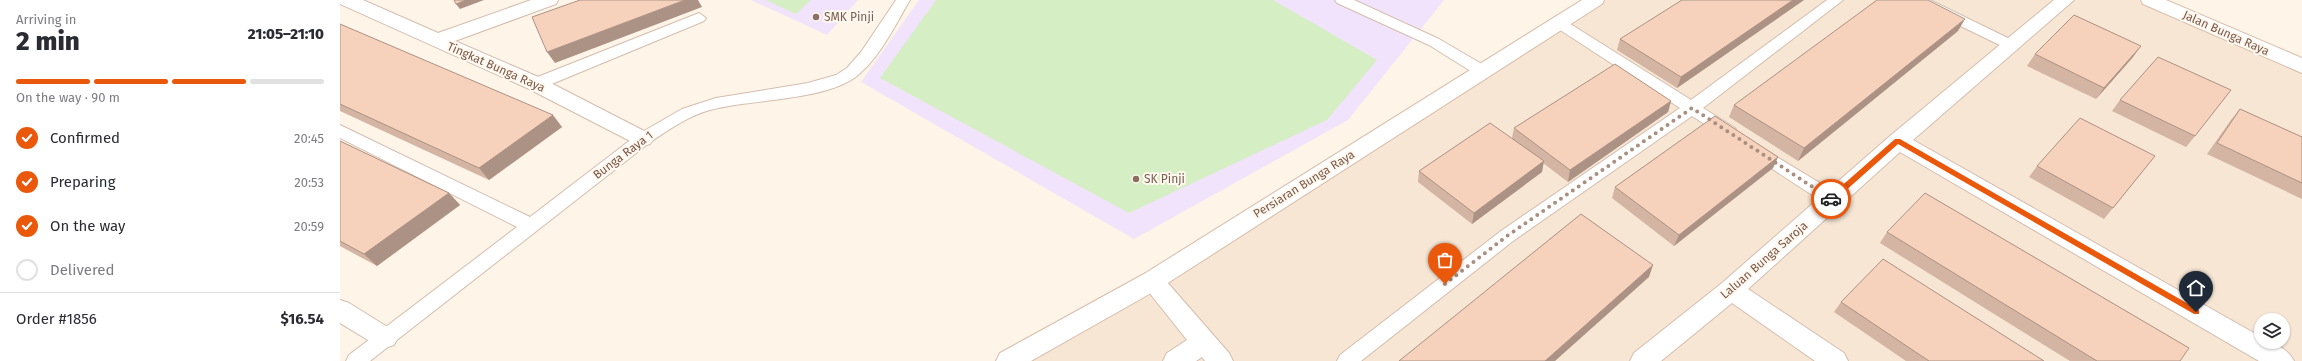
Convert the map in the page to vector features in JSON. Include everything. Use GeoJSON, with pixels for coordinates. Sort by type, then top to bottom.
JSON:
{"type":"FeatureCollection","features":[{"type":"Feature","properties":{"kind":"street","name":"Tingkat Bunga Raya"},"geometry":{"type":"LineString","coordinates":[[348,0],[536,84],[643,139]]}},
{"type":"Feature","properties":{"kind":"street"},"geometry":{"type":"LineString","coordinates":[[438,40],[549,0]]}},
{"type":"Feature","properties":{"kind":"street","name":"Persiaran Bunga Raya"},"geometry":{"type":"LineString","coordinates":[[1009,361],[1152,281],[1595,0]]}},
{"type":"Feature","properties":{"kind":"street","name":"Laluan Bunga Saroja"},"geometry":{"type":"LineString","coordinates":[[1650,359],[1731,290],[1898,140],[2065,0]]}},
{"type":"Feature","properties":{"kind":"street","name":"Jalan Bunga Raya"},"geometry":{"type":"LineString","coordinates":[[2150,0],[2302,66]]}},
{"type":"Feature","properties":{"kind":"street"},"geometry":{"type":"LineString","coordinates":[[1898,140],[2278,360]]}},
{"type":"Feature","properties":{"kind":"street"},"geometry":{"type":"LineString","coordinates":[[1152,281],[1203,343],[1220,361]]}},
{"type":"Feature","properties":{"kind":"street"},"geometry":{"type":"LineString","coordinates":[[1731,290],[1835,361]]}},
{"type":"Feature","properties":{"kind":"street"},"geometry":{"type":"LineString","coordinates":[[340,310],[385,338]]}},
{"type":"Feature","properties":{"kind":"street"},"geometry":{"type":"LineString","coordinates":[[1176,361],[1203,343]]}},
{"type":"Feature","properties":{"kind":"lane","name":"Bunga Raya 1"},"geometry":{"type":"LineString","coordinates":[[356,361],[643,139],[688,113],[716,103],[751,99],[836,82],[852,73],[903,0]]}},
{"type":"Feature","properties":{"kind":"lane"},"geometry":{"type":"LineString","coordinates":[[1342,0],[1434,42],[1482,71]]}},
{"type":"Feature","properties":{"kind":"lane"},"geometry":{"type":"LineString","coordinates":[[1347,361],[1507,236],[1692,108],[1836,0]]}},
{"type":"Feature","properties":{"kind":"lane"},"geometry":{"type":"LineString","coordinates":[[1918,0],[2011,45]]}},
{"type":"Feature","properties":{"kind":"lane"},"geometry":{"type":"LineString","coordinates":[[536,84],[700,18]]}},
{"type":"Feature","properties":{"kind":"lane"},"geometry":{"type":"LineString","coordinates":[[1559,23],[1832,200]]}},
{"type":"Feature","properties":{"kind":"lane"},"geometry":{"type":"LineString","coordinates":[[340,131],[530,225]]}},
{"type":"Feature","properties":{"kind":"shaded area","name":"SMK Pinji"},"geometry":{"type":"Polygon","coordinates":[[[751,0],[858,0],[827,35],[751,0]]]}},
{"type":"Feature","properties":{"kind":"shaded area","name":"SK Pinji"},"geometry":{"type":"Polygon","coordinates":[[[919,0],[1444,0],[1348,120],[1134,239],[861,82],[919,0]]]}},
{"type":"Feature","properties":{"kind":"shaded area"},"geometry":{"type":"Polygon","coordinates":[[[1604,0],[2150,0],[2302,66],[2302,361],[1023,361],[1604,0]]]}},
{"type":"Feature","properties":{"kind":"green space"},"geometry":{"type":"Polygon","coordinates":[[[766,0],[811,0],[796,14],[766,0]]]}},
{"type":"Feature","properties":{"kind":"green space","name":"SK Pinji"},"geometry":{"type":"Polygon","coordinates":[[[936,0],[1273,0],[1377,60],[1327,120],[1129,213],[880,78],[936,0]]]}},
{"type":"Feature","properties":{"kind":"building"},"geometry":{"type":"Polygon","coordinates":[[[454,0],[466,0],[456,4],[454,0]]]}},
{"type":"Feature","properties":{"kind":"building"},"geometry":{"type":"Polygon","coordinates":[[[580,0],[685,0],[547,52],[532,17],[580,0]]]}},
{"type":"Feature","properties":{"kind":"building"},"geometry":{"type":"Polygon","coordinates":[[[1682,0],[1793,0],[1681,77],[1620,39],[1682,0]]]}},
{"type":"Feature","properties":{"kind":"building"},"geometry":{"type":"Polygon","coordinates":[[[1877,0],[1928,0],[1965,19],[1804,148],[1734,105],[1877,0]]]}},
{"type":"Feature","properties":{"kind":"building"},"geometry":{"type":"Polygon","coordinates":[[[2074,15],[2141,46],[2104,88],[2035,54],[2074,15]]]}},
{"type":"Feature","properties":{"kind":"building"},"geometry":{"type":"Polygon","coordinates":[[[340,24],[553,115],[479,168],[340,104],[340,24]]]}},
{"type":"Feature","properties":{"kind":"building"},"geometry":{"type":"Polygon","coordinates":[[[2158,57],[2231,90],[2195,136],[2120,100],[2158,57]]]}},
{"type":"Feature","properties":{"kind":"building"},"geometry":{"type":"Polygon","coordinates":[[[1615,64],[1671,101],[1570,170],[1514,128],[1615,64]]]}},
{"type":"Feature","properties":{"kind":"building"},"geometry":{"type":"Polygon","coordinates":[[[2240,109],[2302,137],[2302,183],[2217,143],[2240,109]]]}},
{"type":"Feature","properties":{"kind":"building"},"geometry":{"type":"Polygon","coordinates":[[[1715,116],[1778,157],[1679,235],[1615,187],[1715,116]]]}},
{"type":"Feature","properties":{"kind":"building"},"geometry":{"type":"Polygon","coordinates":[[[2080,118],[2155,156],[2113,208],[2037,166],[2080,118]]]}},
{"type":"Feature","properties":{"kind":"building"},"geometry":{"type":"Polygon","coordinates":[[[1490,123],[1544,161],[1474,213],[1419,171],[1490,123]]]}},
{"type":"Feature","properties":{"kind":"building"},"geometry":{"type":"Polygon","coordinates":[[[340,141],[449,193],[364,254],[340,241],[340,141]]]}},
{"type":"Feature","properties":{"kind":"building"},"geometry":{"type":"Polygon","coordinates":[[[1925,193],[2189,348],[2180,361],[2097,361],[1887,232],[1925,193]]]}},
{"type":"Feature","properties":{"kind":"building"},"geometry":{"type":"Polygon","coordinates":[[[1581,214],[1653,265],[1545,361],[1399,361],[1581,214]]]}},
{"type":"Feature","properties":{"kind":"building"},"geometry":{"type":"Polygon","coordinates":[[[1883,259],[2044,361],[1929,361],[1841,302],[1883,259]]]}},
{"type":"Feature","properties":{"kind":"way so far"},"geometry":{"type":"LineString","coordinates":[[1445,284],[1507,236],[1692,108],[1831,199]]}},
{"type":"Feature","properties":{"kind":"place","name":"SMK Pinji"},"geometry":{"type":"Point","coordinates":[816,17]}},
{"type":"Feature","properties":{"kind":"place","name":"SK Pinji"},"geometry":{"type":"Point","coordinates":[1136,179]}},
{"type":"Feature","properties":{"kind":"route"},"geometry":{"type":"LineString","coordinates":[[1831,199],[1832,200],[1898,140],[2196,312]]}}]}
